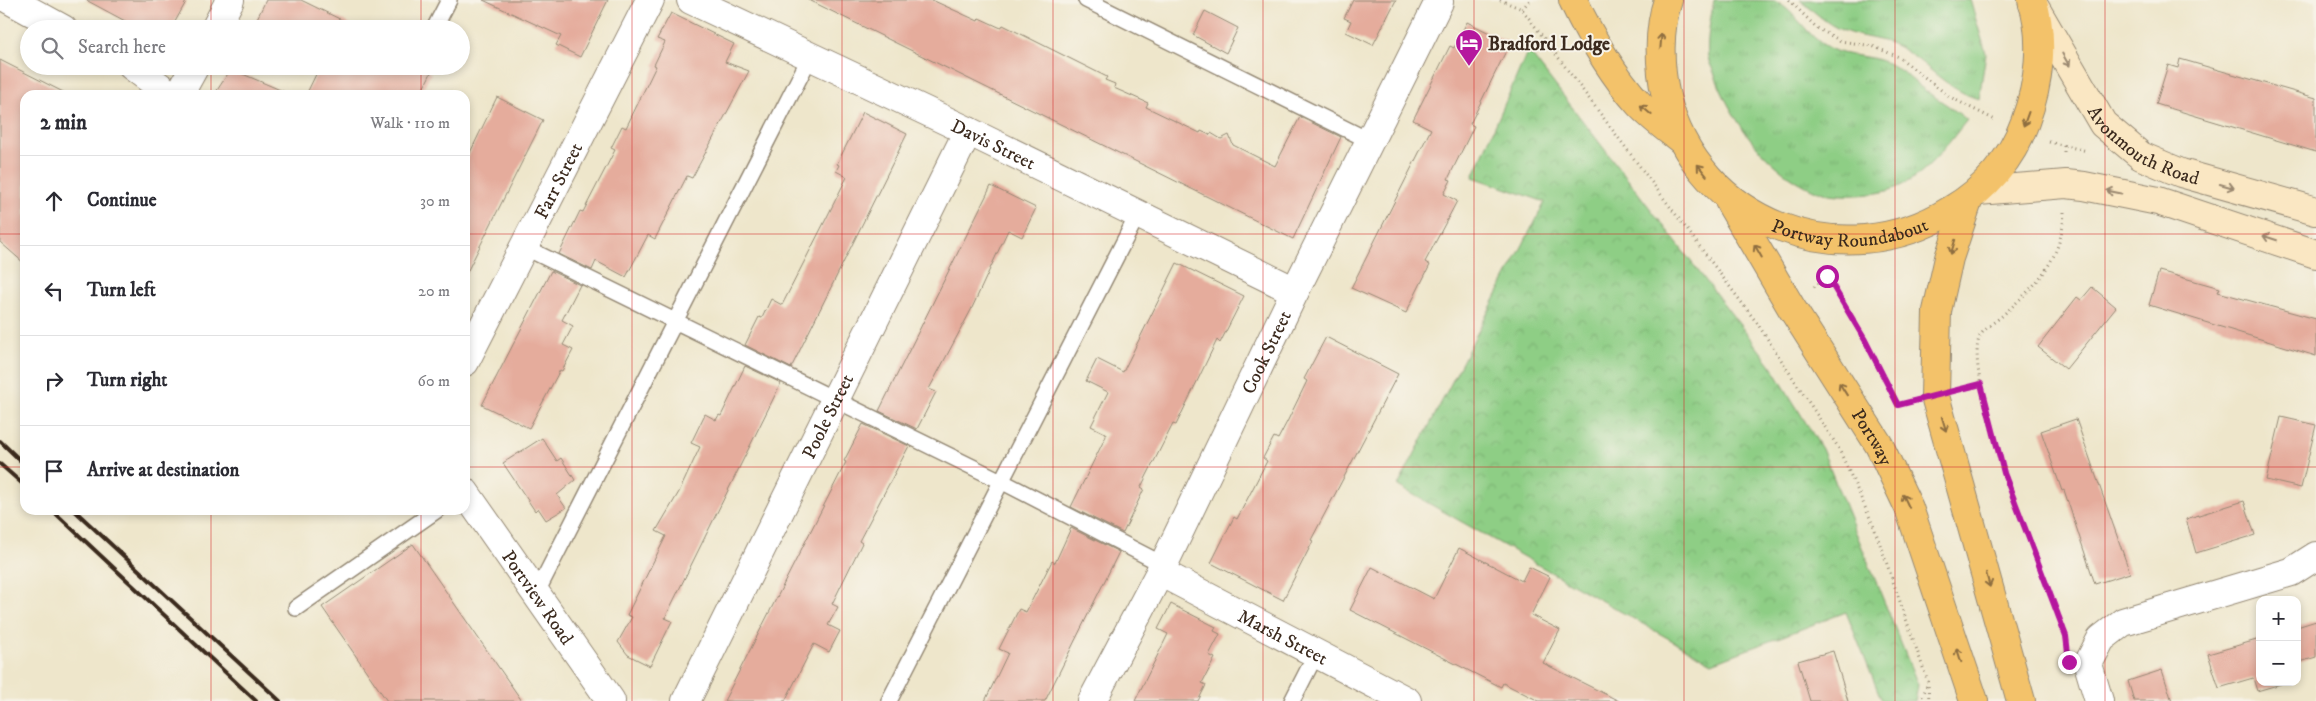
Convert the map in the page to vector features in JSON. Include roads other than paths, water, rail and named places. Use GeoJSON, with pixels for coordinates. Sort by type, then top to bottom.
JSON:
{"type":"FeatureCollection","features":[{"type":"Feature","properties":{"kind":"highway"},"geometry":{"type":"LineString","coordinates":[[1573,0],[1591,39],[1612,71],[1640,105],[1683,142]]}},
{"type":"Feature","properties":{"kind":"highway","name":"Portway Roundabout"},"geometry":{"type":"LineString","coordinates":[[1668,0],[1660,45],[1662,82],[1670,113],[1683,142],[1702,170],[1726,195],[1762,220],[1802,236],[1846,241],[1889,237],[1930,223],[1973,196],[2002,165],[2021,134],[2033,102],[2039,69],[2039,35],[2032,1]]}},
{"type":"Feature","properties":{"kind":"highway","name":"Portway"},"geometry":{"type":"LineString","coordinates":[[1726,195],[1791,307],[1879,445],[1909,508],[1974,701]]}},
{"type":"Feature","properties":{"kind":"highway"},"geometry":{"type":"LineString","coordinates":[[1973,196],[1950,258],[1937,311],[1935,396],[2021,701]]}},
{"type":"Feature","properties":{"kind":"main road","name":"Avonmouth Road"},"geometry":{"type":"LineString","coordinates":[[2032,1],[2103,124],[2141,156],[2181,173],[2316,211]]}},
{"type":"Feature","properties":{"kind":"main road","name":"Avonmouth Road"},"geometry":{"type":"LineString","coordinates":[[1973,196],[2066,184],[2084,186],[2158,201],[2316,254]]}},
{"type":"Feature","properties":{"kind":"street"},"geometry":{"type":"LineString","coordinates":[[220,20],[230,0]]}},
{"type":"Feature","properties":{"kind":"street","name":"Farr Street"},"geometry":{"type":"LineString","coordinates":[[470,352],[650,0]]}},
{"type":"Feature","properties":{"kind":"street","name":"Davis Street"},"geometry":{"type":"LineString","coordinates":[[690,0],[968,131],[1294,291]]}},
{"type":"Feature","properties":{"kind":"street","name":"Cook Street"},"geometry":{"type":"LineString","coordinates":[[1092,701],[1162,568],[1294,291],[1438,2]]}},
{"type":"Feature","properties":{"kind":"street"},"geometry":{"type":"LineString","coordinates":[[24,3],[50,20]]}},
{"type":"Feature","properties":{"kind":"street"},"geometry":{"type":"LineString","coordinates":[[144,75],[164,90]]}},
{"type":"Feature","properties":{"kind":"street"},"geometry":{"type":"LineString","coordinates":[[182,90],[190,75]]}},
{"type":"Feature","properties":{"kind":"street","name":"Poole Street"},"geometry":{"type":"LineString","coordinates":[[686,701],[968,131]]}},
{"type":"Feature","properties":{"kind":"street","name":"Portview Road"},"geometry":{"type":"LineString","coordinates":[[470,499],[611,701]]}},
{"type":"Feature","properties":{"kind":"street"},"geometry":{"type":"LineString","coordinates":[[2099,701],[2088,664],[2101,638],[2123,622],[2292,572],[2316,556]]}},
{"type":"Feature","properties":{"kind":"street","name":"Marsh Street"},"geometry":{"type":"LineString","coordinates":[[1162,568],[1316,654],[1407,701]]}},
{"type":"Feature","properties":{"kind":"lane"},"geometry":{"type":"LineString","coordinates":[[438,20],[448,0]]}},
{"type":"Feature","properties":{"kind":"lane"},"geometry":{"type":"LineString","coordinates":[[1086,0],[1370,141]]}},
{"type":"Feature","properties":{"kind":"lane"},"geometry":{"type":"LineString","coordinates":[[536,594],[810,57]]}},
{"type":"Feature","properties":{"kind":"lane"},"geometry":{"type":"LineString","coordinates":[[890,701],[1138,214]]}},
{"type":"Feature","properties":{"kind":"lane"},"geometry":{"type":"LineString","coordinates":[[524,247],[1001,481],[1162,568]]}},
{"type":"Feature","properties":{"kind":"lane"},"geometry":{"type":"LineString","coordinates":[[296,608],[430,515]]}},
{"type":"Feature","properties":{"kind":"lane"},"geometry":{"type":"LineString","coordinates":[[1292,701],[1316,654]]}},
{"type":"Feature","properties":{"kind":"railway"},"geometry":{"type":"LineString","coordinates":[[0,441],[20,460]]}},
{"type":"Feature","properties":{"kind":"railway"},"geometry":{"type":"LineString","coordinates":[[0,464],[20,482]]}},
{"type":"Feature","properties":{"kind":"railway"},"geometry":{"type":"LineString","coordinates":[[57,515],[256,701]]}},
{"type":"Feature","properties":{"kind":"railway"},"geometry":{"type":"LineString","coordinates":[[79,515],[280,701]]}},
{"type":"Feature","properties":{"kind":"place","name":"Bradford Lodge"},"geometry":{"type":"Point","coordinates":[1469,67]}}]}
